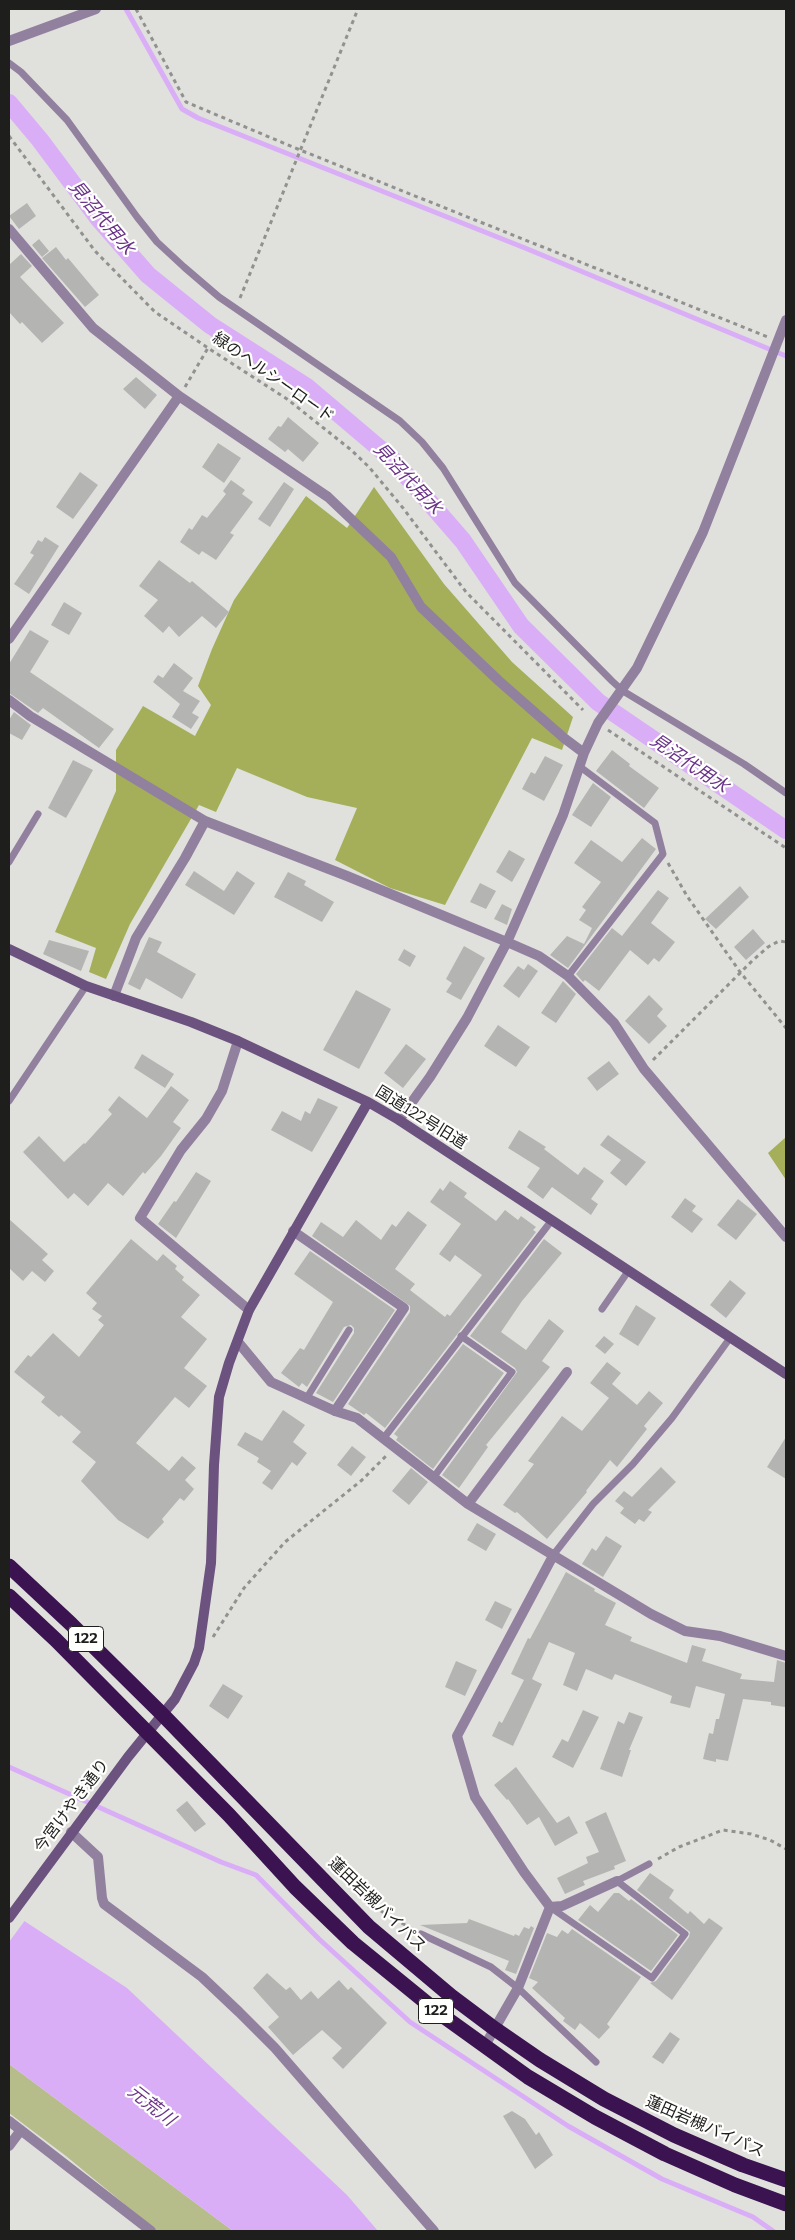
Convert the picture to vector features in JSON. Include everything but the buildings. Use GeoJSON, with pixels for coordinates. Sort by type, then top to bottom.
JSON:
{"type":"FeatureCollection","features":[{"type":"Feature","properties":{"kind":"highway","name":"蓮田岩槻バイパス"},"geometry":{"type":"LineString","coordinates":[[9,1566],[162,1714],[370,1927],[405,1958],[494,2029],[604,2099],[674,2135],[743,2165],[786,2180]]}},
{"type":"Feature","properties":{"kind":"highway","name":"122"},"geometry":{"type":"LineString","coordinates":[[9,1596],[56,1640],[229,1815],[295,1887],[353,1943],[392,1976],[484,2047],[528,2077],[595,2117],[665,2154],[735,2186],[786,2204]]}},
{"type":"Feature","properties":{"kind":"street"},"geometry":{"type":"LineString","coordinates":[[9,41],[96,9]]}},
{"type":"Feature","properties":{"kind":"street"},"geometry":{"type":"LineString","coordinates":[[9,229],[93,328],[179,396],[328,497],[391,556],[421,607],[499,681],[584,753]]}},
{"type":"Feature","properties":{"kind":"street"},"geometry":{"type":"LineString","coordinates":[[399,1120],[430,1077],[467,1018],[507,942],[563,814],[584,753],[636,668],[703,532],[782,343],[786,320]]}},
{"type":"Feature","properties":{"kind":"street"},"geometry":{"type":"LineString","coordinates":[[9,639],[179,396]]}},
{"type":"Feature","properties":{"kind":"street"},"geometry":{"type":"LineString","coordinates":[[9,700],[30,716],[205,821],[347,876],[507,942],[539,956],[568,976],[614,1022],[644,1069],[786,1237]]}},
{"type":"Feature","properties":{"kind":"street"},"geometry":{"type":"LineString","coordinates":[[114,996],[136,938],[185,858],[205,821]]}},
{"type":"Feature","properties":{"kind":"street","name":"国道122号旧道"},"geometry":{"type":"LineString","coordinates":[[9,948],[86,986],[191,1022],[238,1041],[368,1102],[399,1120],[786,1374]]}},
{"type":"Feature","properties":{"kind":"street"},"geometry":{"type":"LineString","coordinates":[[238,1041],[218,1098],[206,1119],[181,1150],[140,1218],[249,1310]]}},
{"type":"Feature","properties":{"kind":"street","name":"今宮けやき通り"},"geometry":{"type":"LineString","coordinates":[[9,1918],[187,1679],[199,1648],[211,1563],[214,1465],[219,1397],[229,1363],[249,1310],[368,1102]]}},
{"type":"Feature","properties":{"kind":"street"},"geometry":{"type":"LineString","coordinates":[[293,1231],[404,1308],[335,1411]]}},
{"type":"Feature","properties":{"kind":"street"},"geometry":{"type":"LineString","coordinates":[[238,1342],[271,1382],[306,1399],[357,1418],[468,1504],[651,1614],[685,1631],[720,1636],[786,1656]]}},
{"type":"Feature","properties":{"kind":"street"},"geometry":{"type":"LineString","coordinates":[[468,1504],[567,1372]]}},
{"type":"Feature","properties":{"kind":"street"},"geometry":{"type":"LineString","coordinates":[[550,1907],[524,1872],[475,1797],[457,1736],[554,1554]]}},
{"type":"Feature","properties":{"kind":"street"},"geometry":{"type":"LineString","coordinates":[[72,1832],[98,1857],[104,1904],[202,1977],[240,2012],[275,2048],[434,2231]]}},
{"type":"Feature","properties":{"kind":"street"},"geometry":{"type":"LineString","coordinates":[[550,1907],[562,1906],[617,1881]]}},
{"type":"Feature","properties":{"kind":"street"},"geometry":{"type":"LineString","coordinates":[[484,2047],[518,1988],[550,1907]]}},
{"type":"Feature","properties":{"kind":"street"},"geometry":{"type":"LineString","coordinates":[[9,2121],[150,2231]]}},
{"type":"Feature","properties":{"kind":"street"},"geometry":{"type":"LineString","coordinates":[[9,2146],[20,2130]]}},
{"type":"Feature","properties":{"kind":"lane"},"geometry":{"type":"LineString","coordinates":[[9,63],[21,72],[66,120],[157,242],[219,298],[400,421],[422,442],[453,484],[515,583],[620,694],[744,764],[786,793]]}},
{"type":"Feature","properties":{"kind":"lane"},"geometry":{"type":"LineString","coordinates":[[568,976],[663,854],[656,823],[579,766]]}},
{"type":"Feature","properties":{"kind":"lane"},"geometry":{"type":"LineString","coordinates":[[9,862],[38,814]]}},
{"type":"Feature","properties":{"kind":"lane"},"geometry":{"type":"LineString","coordinates":[[9,1101],[86,986]]}},
{"type":"Feature","properties":{"kind":"lane"},"geometry":{"type":"LineString","coordinates":[[383,1439],[552,1220]]}},
{"type":"Feature","properties":{"kind":"lane"},"geometry":{"type":"LineString","coordinates":[[602,1309],[629,1270]]}},
{"type":"Feature","properties":{"kind":"lane"},"geometry":{"type":"LineString","coordinates":[[306,1399],[350,1330]]}},
{"type":"Feature","properties":{"kind":"lane"},"geometry":{"type":"LineString","coordinates":[[433,1478],[512,1372],[462,1336]]}},
{"type":"Feature","properties":{"kind":"lane"},"geometry":{"type":"LineString","coordinates":[[554,1554],[593,1504],[633,1464],[672,1418],[730,1338]]}},
{"type":"Feature","properties":{"kind":"lane"},"geometry":{"type":"LineString","coordinates":[[550,1907],[652,1978],[685,1934],[617,1881],[649,1864]]}},
{"type":"Feature","properties":{"kind":"lane"},"geometry":{"type":"LineString","coordinates":[[421,1934],[491,1967],[518,1988],[596,2062]]}},
{"type":"Feature","properties":{"kind":"path"},"geometry":{"type":"LineString","coordinates":[[136,9],[186,102],[300,150],[782,343]]}},
{"type":"Feature","properties":{"kind":"path"},"geometry":{"type":"LineString","coordinates":[[236,308],[358,9]]}},
{"type":"Feature","properties":{"kind":"path","name":"緑のヘルシーロード"},"geometry":{"type":"LineString","coordinates":[[9,136],[95,251],[156,312],[287,399],[350,449],[369,467],[403,508],[466,592],[583,710]]}},
{"type":"Feature","properties":{"kind":"path"},"geometry":{"type":"LineString","coordinates":[[179,396],[208,348]]}},
{"type":"Feature","properties":{"kind":"path"},"geometry":{"type":"LineString","coordinates":[[602,723],[786,848]]}},
{"type":"Feature","properties":{"kind":"path"},"geometry":{"type":"LineString","coordinates":[[663,854],[686,896],[740,972],[786,1028]]}},
{"type":"Feature","properties":{"kind":"path"},"geometry":{"type":"LineString","coordinates":[[644,1069],[740,972],[768,947],[779,941],[786,942]]}},
{"type":"Feature","properties":{"kind":"path"},"geometry":{"type":"LineString","coordinates":[[199,1648],[215,1636],[244,1588],[285,1542],[362,1480],[394,1447]]}},
{"type":"Feature","properties":{"kind":"path"},"geometry":{"type":"LineString","coordinates":[[649,1864],[679,1847],[723,1830],[751,1834],[770,1840],[786,1849]]}},
{"type":"Feature","properties":{"kind":"path"},"geometry":{"type":"LineString","coordinates":[[374,1907],[421,1934]]}},
{"type":"Feature","properties":{"kind":"green space"},"geometry":{"type":"Polygon","coordinates":[[[374,487],[444,584],[512,662],[573,717],[562,750],[532,738],[445,905],[390,888],[335,860],[357,808],[307,797],[237,768],[216,812],[199,805],[130,924],[106,979],[89,972],[96,948],[55,932],[116,791],[116,750],[143,706],[195,736],[211,705],[198,686],[234,600],[306,496],[347,528],[374,487]]]}},
{"type":"Feature","properties":{"kind":"green space"},"geometry":{"type":"Polygon","coordinates":[[[786,1137],[786,1180],[768,1153],[786,1137]]]}},
{"type":"Feature","properties":{"kind":"green space"},"geometry":{"type":"Polygon","coordinates":[[[9,2064],[233,2231],[157,2231],[66,2156],[9,2113],[9,2064]]]}},
{"type":"Feature","properties":{"kind":"water","name":"元荒川"},"geometry":{"type":"Polygon","coordinates":[[[9,1911],[127,1988],[347,2195],[378,2231],[233,2231],[9,2064],[9,1911]]]}},
{"type":"Feature","properties":{"kind":"pier"},"geometry":{"type":"Polygon","coordinates":[[[9,1909],[26,1919],[9,1942],[9,1909]]]}},
{"type":"Feature","properties":{"kind":"waterway"},"geometry":{"type":"LineString","coordinates":[[126,9],[182,109],[198,118],[525,248],[786,356]]}},
{"type":"Feature","properties":{"kind":"waterway","name":"見沼代用水"},"geometry":{"type":"LineString","coordinates":[[9,103],[40,140],[99,219],[148,275],[210,325],[307,387],[392,459],[463,541],[521,626],[598,702],[786,830]]}},
{"type":"Feature","properties":{"kind":"waterway"},"geometry":{"type":"LineString","coordinates":[[9,1767],[221,1862],[256,1875],[319,1939],[410,2022],[568,2126],[662,2179],[753,2217],[773,2231]]}}]}
